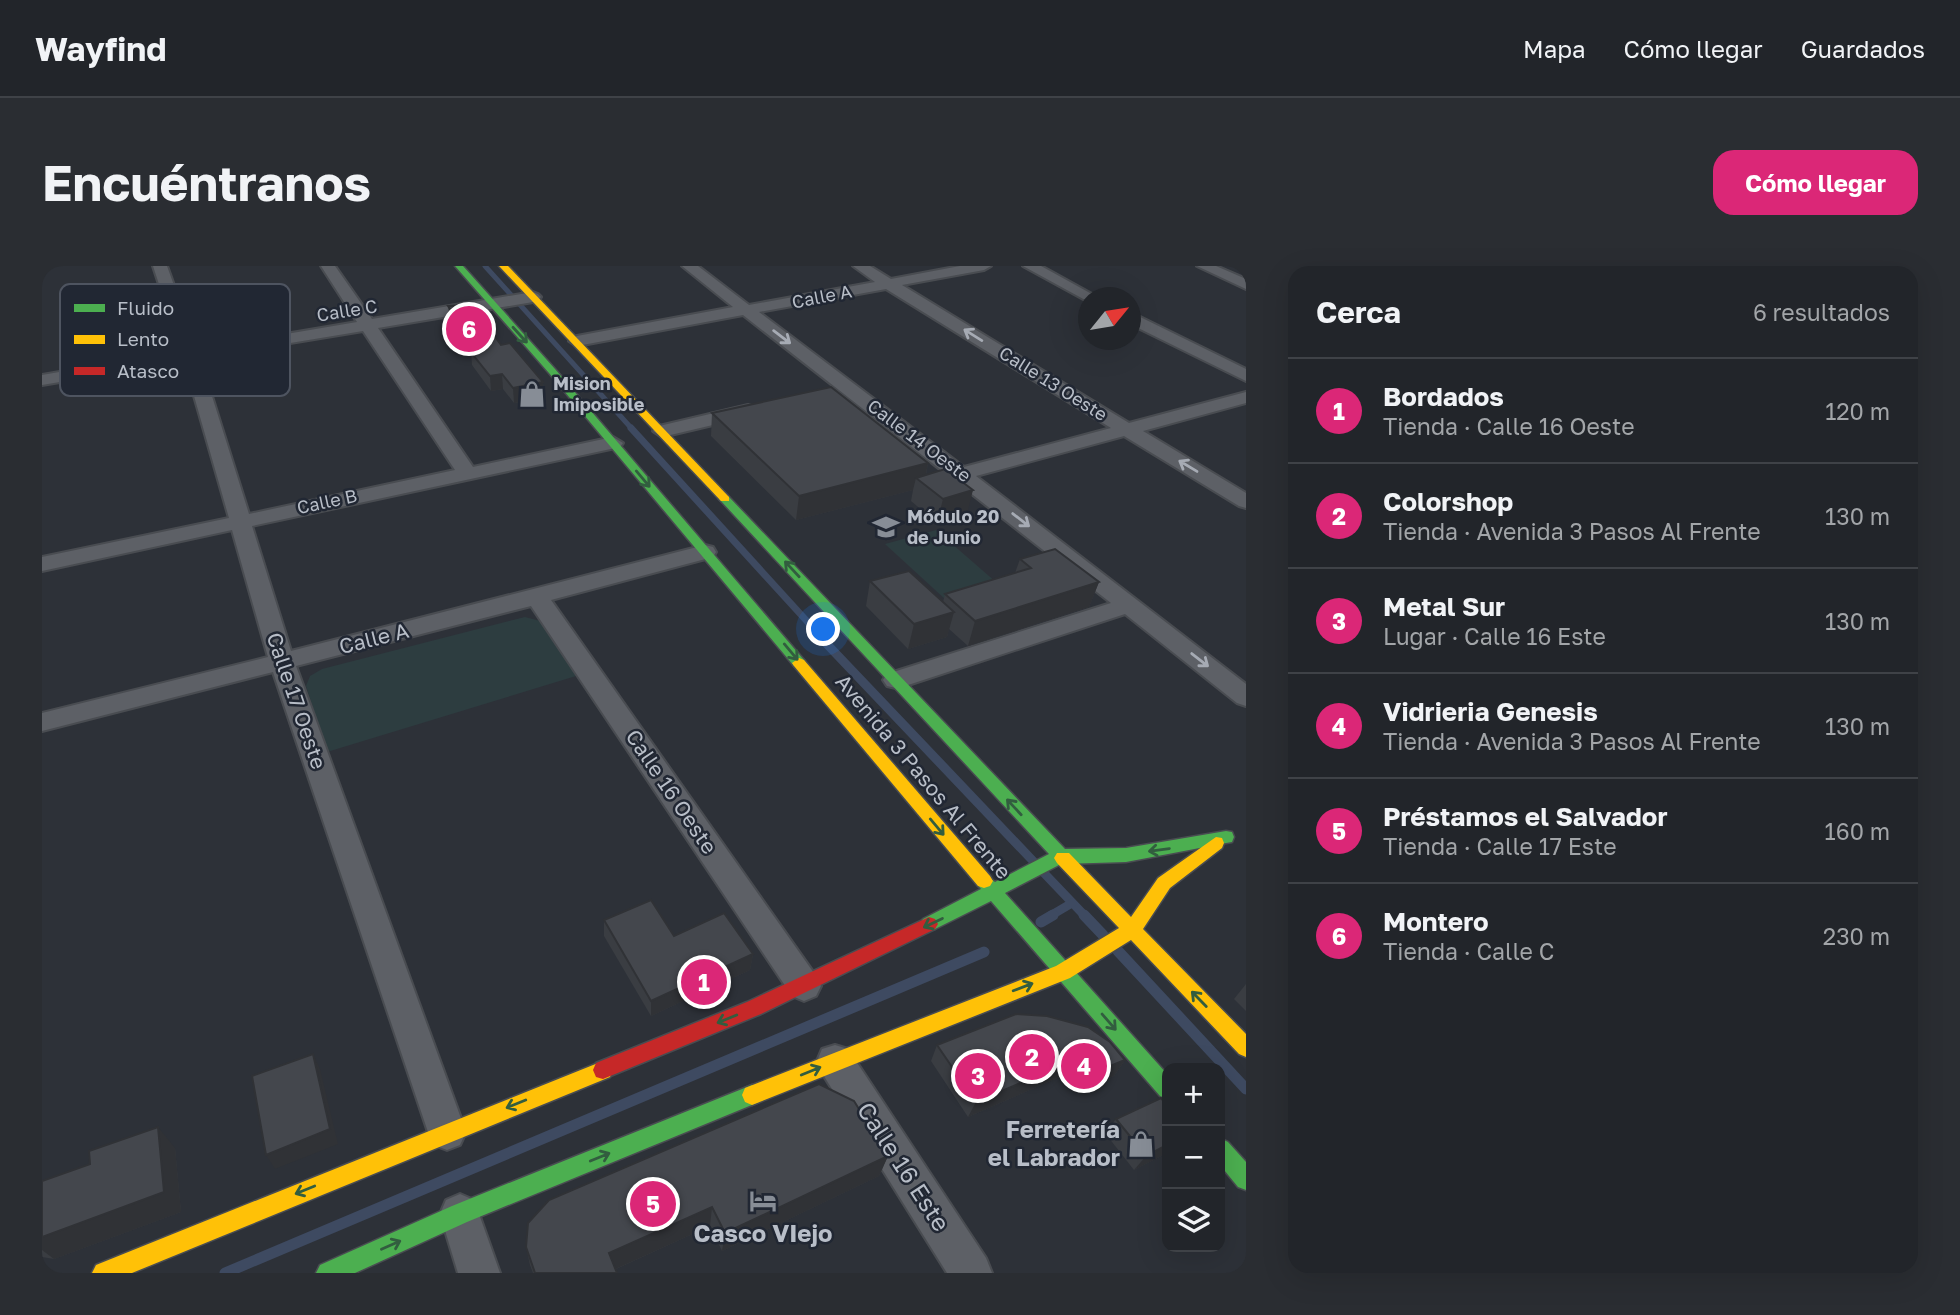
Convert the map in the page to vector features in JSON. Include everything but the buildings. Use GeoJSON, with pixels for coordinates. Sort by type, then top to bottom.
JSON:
{"type":"FeatureCollection","features":[{"type":"Feature","properties":{"kind":"main road","name":"Avenida 3 Pasos Al Frente"},"geometry":{"type":"LineString","coordinates":[[459,266],[577,341],[896,680],[1057,858],[1246,1048]]}},
{"type":"Feature","properties":{"kind":"main road","name":"Avenida 3 Pasos Al Frente"},"geometry":{"type":"LineString","coordinates":[[503,266],[513,301],[613,443],[994,892],[1162,1083]]}},
{"type":"Feature","properties":{"kind":"main road"},"geometry":{"type":"LineString","coordinates":[[104,1273],[804,986],[1057,858],[1126,855],[1231,834],[1164,883],[1129,932],[1063,972],[835,1061],[460,1214],[328,1273]]}},
{"type":"Feature","properties":{"kind":"main road"},"geometry":{"type":"LineString","coordinates":[[1225,1155],[1246,1179]]}},
{"type":"Feature","properties":{"kind":"street","name":"Calle 17 Oeste"},"geometry":{"type":"LineString","coordinates":[[160,266],[166,284]]}},
{"type":"Feature","properties":{"kind":"street"},"geometry":{"type":"LineString","coordinates":[[328,266],[467,473]]}},
{"type":"Feature","properties":{"kind":"street","name":"Calle 14 Oeste"},"geometry":{"type":"LineString","coordinates":[[689,266],[1246,697]]}},
{"type":"Feature","properties":{"kind":"street","name":"Calle 13 Oeste"},"geometry":{"type":"LineString","coordinates":[[860,266],[1246,502]]}},
{"type":"Feature","properties":{"kind":"street","name":"Calle A"},"geometry":{"type":"LineString","coordinates":[[577,341],[984,266]]}},
{"type":"Feature","properties":{"kind":"street"},"geometry":{"type":"LineString","coordinates":[[1030,266],[1078,291]]}},
{"type":"Feature","properties":{"kind":"street"},"geometry":{"type":"LineString","coordinates":[[1204,266],[1246,285]]}},
{"type":"Feature","properties":{"kind":"street","name":"Calle C"},"geometry":{"type":"LineString","coordinates":[[290,340],[513,301]]}},
{"type":"Feature","properties":{"kind":"street"},"geometry":{"type":"LineString","coordinates":[[1141,323],[1246,376]]}},
{"type":"Feature","properties":{"kind":"street","name":"Calle C"},"geometry":{"type":"LineString","coordinates":[[42,380],[60,377]]}},
{"type":"Feature","properties":{"kind":"street"},"geometry":{"type":"LineString","coordinates":[[823,395],[850,389]]}},
{"type":"Feature","properties":{"kind":"street","name":"Calle 17 Oeste"},"geometry":{"type":"LineString","coordinates":[[203,396],[282,662],[447,1132]]}},
{"type":"Feature","properties":{"kind":"street"},"geometry":{"type":"LineString","coordinates":[[961,474],[1246,397]]}},
{"type":"Feature","properties":{"kind":"street"},"geometry":{"type":"LineString","coordinates":[[662,431],[769,407]]}},
{"type":"Feature","properties":{"kind":"street","name":"Calle B"},"geometry":{"type":"LineString","coordinates":[[42,564],[239,520],[613,443]]}},
{"type":"Feature","properties":{"kind":"street","name":"Calle A"},"geometry":{"type":"LineString","coordinates":[[42,722],[705,552]]}},
{"type":"Feature","properties":{"kind":"street","name":"Calle 16 Oeste"},"geometry":{"type":"LineString","coordinates":[[537,597],[804,986]]}},
{"type":"Feature","properties":{"kind":"street"},"geometry":{"type":"LineString","coordinates":[[896,680],[1129,605]]}},
{"type":"Feature","properties":{"kind":"street","name":"Calle 16 Este"},"geometry":{"type":"LineString","coordinates":[[835,1061],[971,1273]]}},
{"type":"Feature","properties":{"kind":"street"},"geometry":{"type":"LineString","coordinates":[[460,1214],[479,1273]]}},
{"type":"Feature","properties":{"kind":"shaded area"},"geometry":{"type":"Polygon","coordinates":[[[936,530],[997,583],[945,599],[885,544],[936,530]]]}},
{"type":"Feature","properties":{"kind":"shaded area"},"geometry":{"type":"Polygon","coordinates":[[[525,617],[544,622],[576,676],[327,752],[306,686],[310,676],[322,669],[525,617]]]}},
{"type":"Feature","properties":{"kind":"waterway"},"geometry":{"type":"LineString","coordinates":[[485,266],[633,430]]}},
{"type":"Feature","properties":{"kind":"waterway"},"geometry":{"type":"LineString","coordinates":[[631,428],[825,641]]}},
{"type":"Feature","properties":{"kind":"waterway"},"geometry":{"type":"LineString","coordinates":[[823,640],[1034,862]]}},
{"type":"Feature","properties":{"kind":"waterway"},"geometry":{"type":"LineString","coordinates":[[1043,872],[1085,916]]}},
{"type":"Feature","properties":{"kind":"waterway"},"geometry":{"type":"LineString","coordinates":[[1050,916],[1072,903]]}},
{"type":"Feature","properties":{"kind":"waterway"},"geometry":{"type":"LineString","coordinates":[[1041,922],[1053,915]]}},
{"type":"Feature","properties":{"kind":"waterway"},"geometry":{"type":"LineString","coordinates":[[1084,915],[1103,935]]}},
{"type":"Feature","properties":{"kind":"waterway"},"geometry":{"type":"LineString","coordinates":[[1118,951],[1246,1089]]}},
{"type":"Feature","properties":{"kind":"waterway"},"geometry":{"type":"LineString","coordinates":[[225,1273],[984,952]]}},
{"type":"Feature","properties":{"kind":"traffic: fast"},"geometry":{"type":"LineString","coordinates":[[459,266],[552,371],[799,663]]}},
{"type":"Feature","properties":{"kind":"traffic: fast"},"geometry":{"type":"LineString","coordinates":[[725,499],[1063,858]]}},
{"type":"Feature","properties":{"kind":"traffic: fast"},"geometry":{"type":"LineString","coordinates":[[929,924],[1061,856],[1126,855],[1226,837]]}},
{"type":"Feature","properties":{"kind":"traffic: fast"},"geometry":{"type":"LineString","coordinates":[[984,881],[1162,1083]]}},
{"type":"Feature","properties":{"kind":"traffic: fast"},"geometry":{"type":"LineString","coordinates":[[328,1273],[460,1214],[752,1095]]}},
{"type":"Feature","properties":{"kind":"traffic: fast"},"geometry":{"type":"LineString","coordinates":[[1225,1155],[1246,1179]]}},
{"type":"Feature","properties":{"kind":"traffic: slow"},"geometry":{"type":"LineString","coordinates":[[503,266],[725,499]]}},
{"type":"Feature","properties":{"kind":"traffic: slow"},"geometry":{"type":"LineString","coordinates":[[799,663],[984,881]]}},
{"type":"Feature","properties":{"kind":"traffic: slow"},"geometry":{"type":"LineString","coordinates":[[752,1095],[1063,972],[1132,930],[1164,883],[1216,843]]}},
{"type":"Feature","properties":{"kind":"traffic: slow"},"geometry":{"type":"LineString","coordinates":[[1063,858],[1246,1048]]}},
{"type":"Feature","properties":{"kind":"traffic: slow"},"geometry":{"type":"LineString","coordinates":[[104,1273],[603,1070]]}},
{"type":"Feature","properties":{"kind":"traffic: jam"},"geometry":{"type":"LineString","coordinates":[[603,1070],[754,1008],[929,924]]}},
{"type":"Feature","properties":{"kind":"place","name":"Montero"},"geometry":{"type":"Point","coordinates":[469,329]}},
{"type":"Feature","properties":{"kind":"place","name":"Mision Imiposible"},"geometry":{"type":"Point","coordinates":[532,394]}},
{"type":"Feature","properties":{"kind":"place","name":"Módulo 20 de Junio"},"geometry":{"type":"Point","coordinates":[886,527]}},
{"type":"Feature","properties":{"kind":"place","name":"Bordados"},"geometry":{"type":"Point","coordinates":[704,982]}},
{"type":"Feature","properties":{"kind":"place","name":"Colorshop"},"geometry":{"type":"Point","coordinates":[1032,1057]}},
{"type":"Feature","properties":{"kind":"place","name":"Vidrieria Genesis"},"geometry":{"type":"Point","coordinates":[1084,1066]}},
{"type":"Feature","properties":{"kind":"place","name":"Metal Sur"},"geometry":{"type":"Point","coordinates":[978,1076]}},
{"type":"Feature","properties":{"kind":"place","name":"Ferretería el Labrador"},"geometry":{"type":"Point","coordinates":[1141,1144]}},
{"type":"Feature","properties":{"kind":"place","name":"Casco VIejo"},"geometry":{"type":"Point","coordinates":[763,1201]}},
{"type":"Feature","properties":{"kind":"place","name":"Préstamos el Salvador"},"geometry":{"type":"Point","coordinates":[653,1204]}}]}
